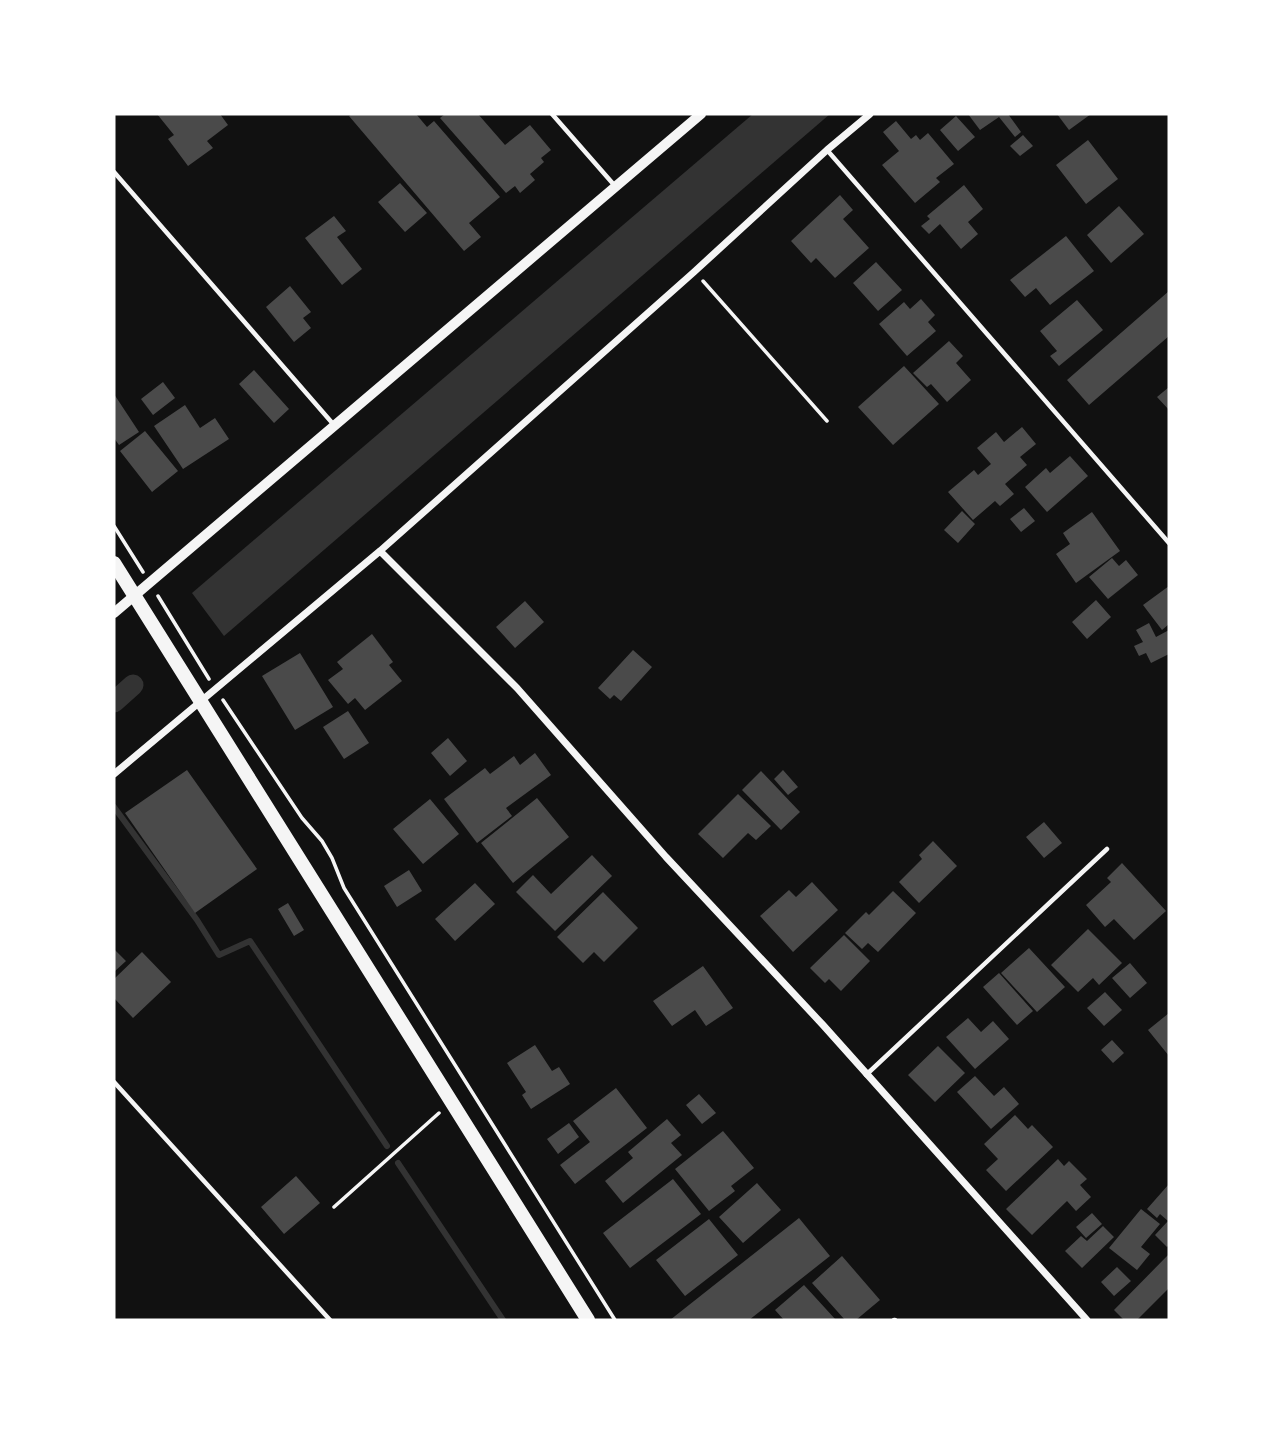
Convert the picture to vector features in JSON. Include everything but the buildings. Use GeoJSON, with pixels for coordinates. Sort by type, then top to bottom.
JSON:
{"type":"FeatureCollection","features":[{"type":"Feature","properties":{"kind":"main road"},"geometry":{"type":"LineString","coordinates":[[114,563],[588,1320]]}},
{"type":"Feature","properties":{"kind":"street"},"geometry":{"type":"LineString","coordinates":[[114,613],[701,114]]}},
{"type":"Feature","properties":{"kind":"street"},"geometry":{"type":"LineString","coordinates":[[114,775],[380,551],[870,114]]}},
{"type":"Feature","properties":{"kind":"street"},"geometry":{"type":"LineString","coordinates":[[380,551],[517,688],[666,858],[822,1025],[1087,1320]]}},
{"type":"Feature","properties":{"kind":"lane"},"geometry":{"type":"LineString","coordinates":[[552,114],[615,186]]}},
{"type":"Feature","properties":{"kind":"lane"},"geometry":{"type":"LineString","coordinates":[[827,150],[1169,543]]}},
{"type":"Feature","properties":{"kind":"lane"},"geometry":{"type":"LineString","coordinates":[[114,172],[335,425]]}},
{"type":"Feature","properties":{"kind":"lane"},"geometry":{"type":"LineString","coordinates":[[866,1075],[1107,849]]}},
{"type":"Feature","properties":{"kind":"lane"},"geometry":{"type":"LineString","coordinates":[[114,1082],[330,1320]]}},
{"type":"Feature","properties":{"kind":"path"},"geometry":{"type":"LineString","coordinates":[[694,272],[827,421]]}},
{"type":"Feature","properties":{"kind":"path"},"geometry":{"type":"LineString","coordinates":[[114,526],[215,688],[332,858],[344,888],[615,1320]]}},
{"type":"Feature","properties":{"kind":"path"},"geometry":{"type":"LineString","coordinates":[[334,1207],[451,1102]]}},
{"type":"Feature","properties":{"kind":"shaded area"},"geometry":{"type":"Polygon","coordinates":[[[753,114],[830,114],[224,636],[192,593],[753,114]]]}},
{"type":"Feature","properties":{"kind":"waterway"},"geometry":{"type":"LineString","coordinates":[[114,702],[133,685]]}},
{"type":"Feature","properties":{"kind":"waterway"},"geometry":{"type":"LineString","coordinates":[[114,807],[197,920],[219,955],[250,941],[387,1146]]}},
{"type":"Feature","properties":{"kind":"waterway"},"geometry":{"type":"LineString","coordinates":[[398,1163],[503,1320]]}}]}
